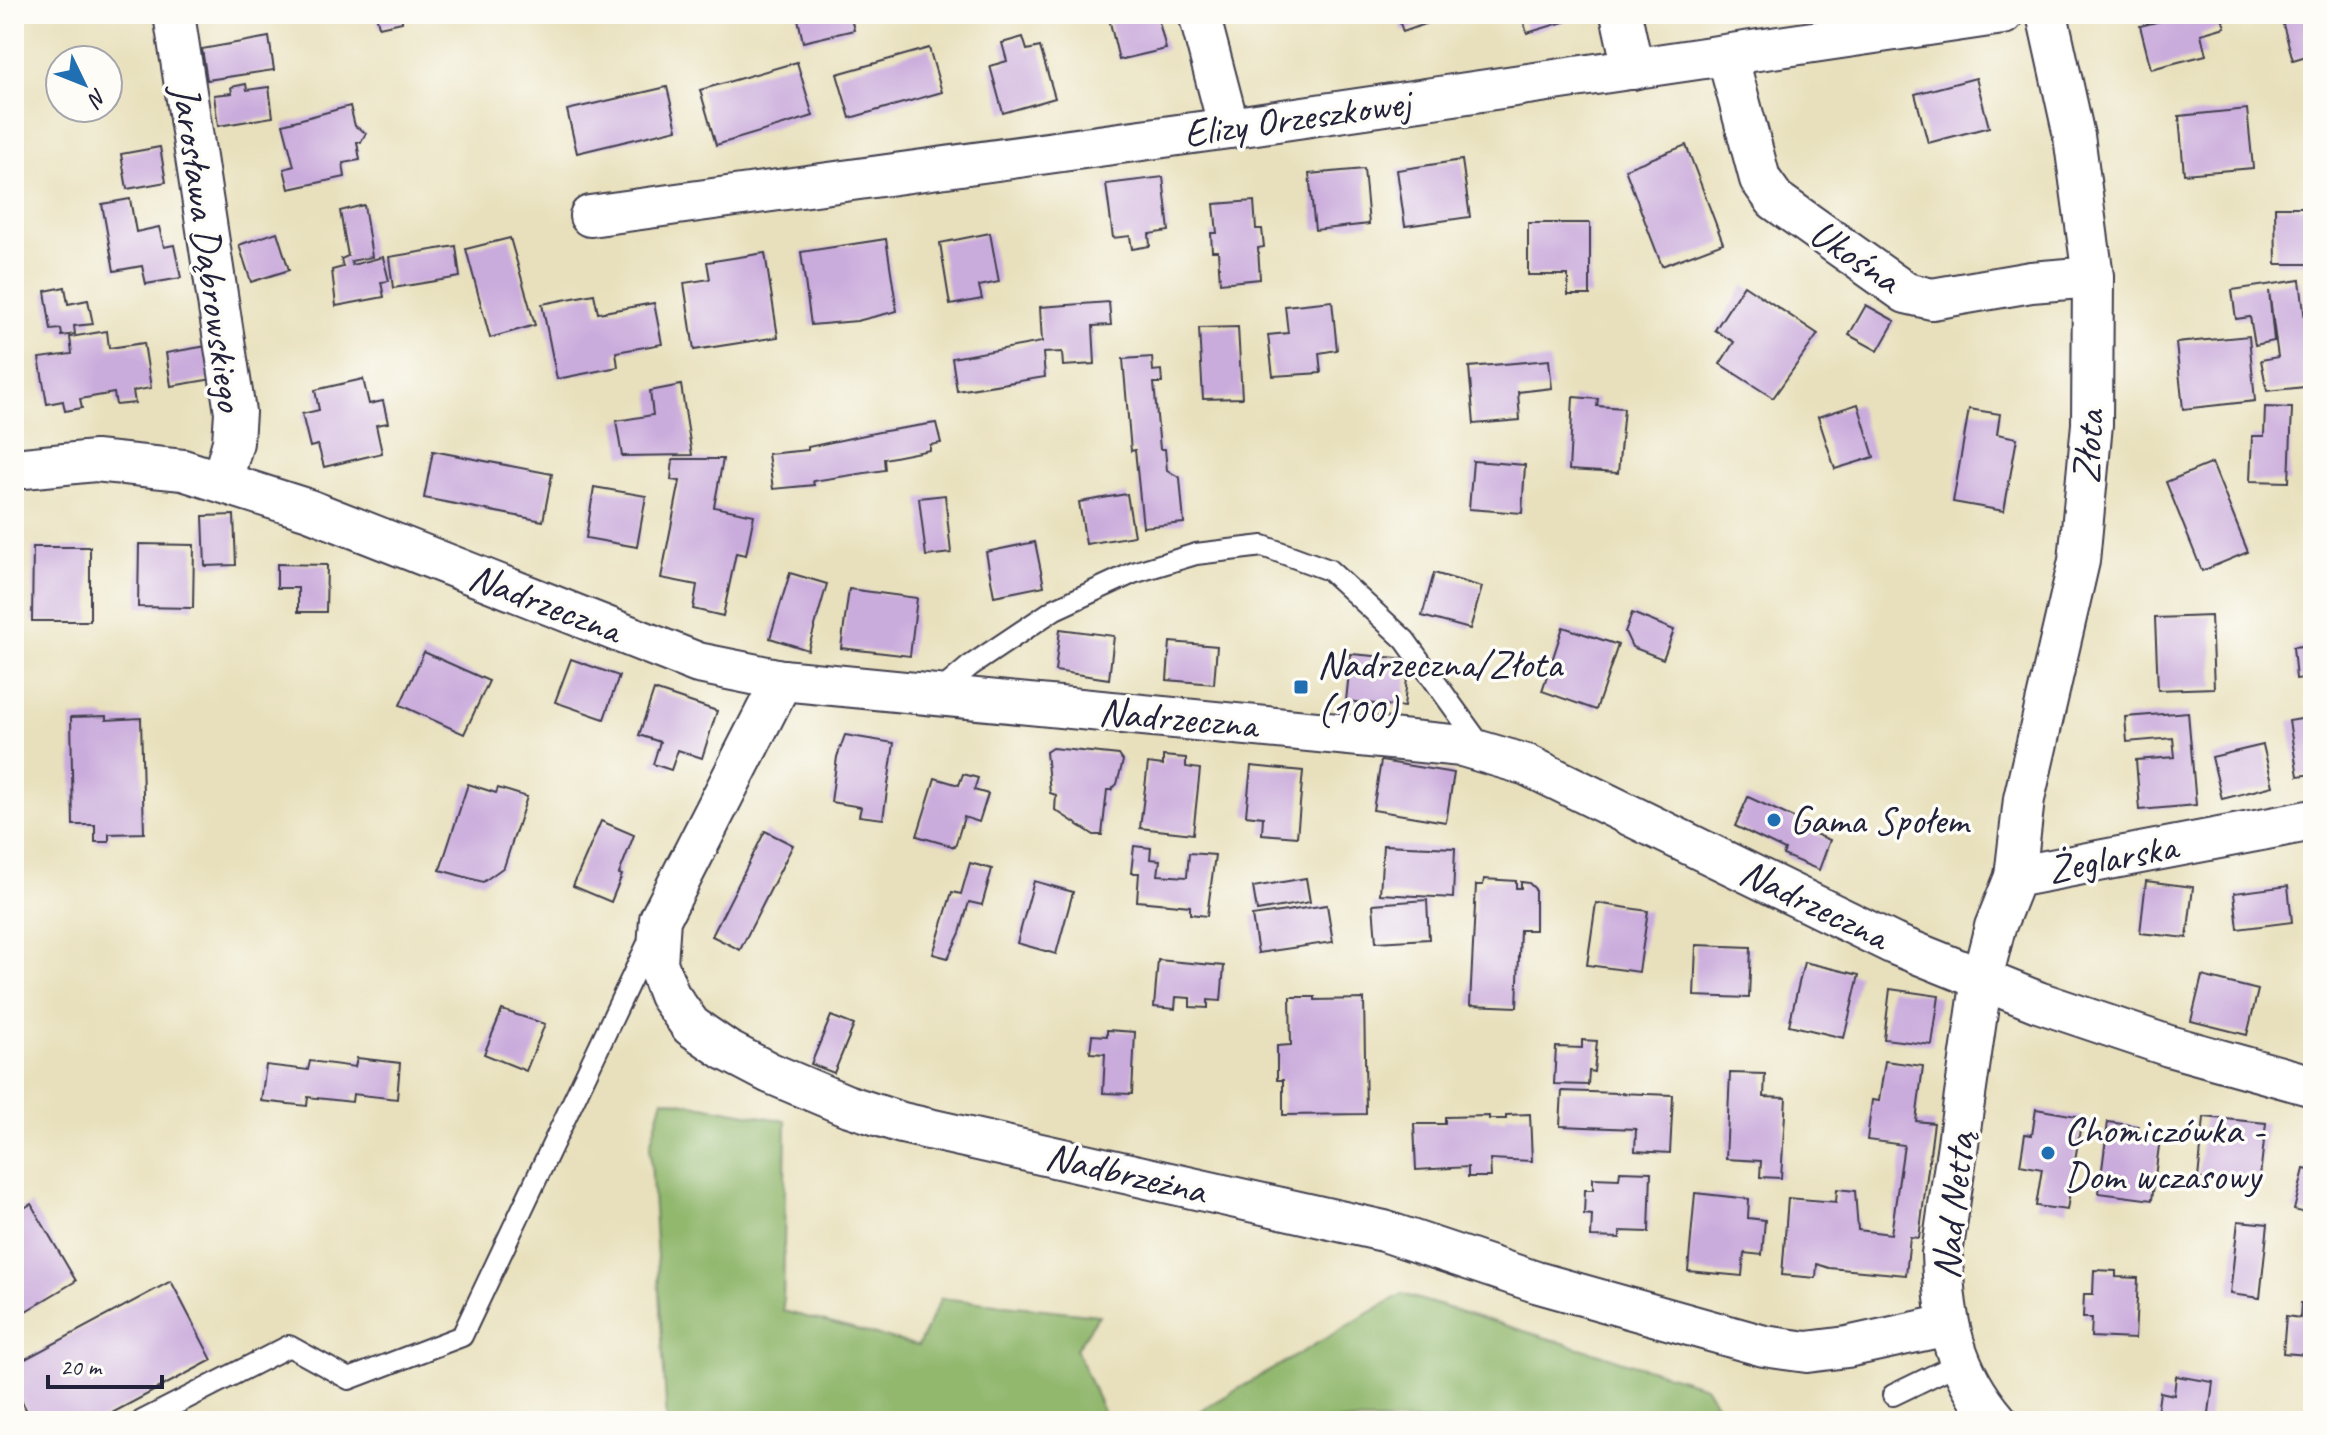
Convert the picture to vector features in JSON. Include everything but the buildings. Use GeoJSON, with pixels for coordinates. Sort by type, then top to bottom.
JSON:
{"type":"FeatureCollection","features":[{"type":"Feature","properties":{"kind":"street","name":"Jarosława Dąbrowskiego"},"geometry":{"type":"LineString","coordinates":[[174,14],[235,412],[233,442],[222,481]]}},
{"type":"Feature","properties":{"kind":"street"},"geometry":{"type":"LineString","coordinates":[[1199,14],[1229,128]]}},
{"type":"Feature","properties":{"kind":"street"},"geometry":{"type":"LineString","coordinates":[[1621,14],[1633,69]]}},
{"type":"Feature","properties":{"kind":"street","name":"Elizy Orzeszkowej"},"geometry":{"type":"LineString","coordinates":[[590,216],[1229,128],[2003,14]]}},
{"type":"Feature","properties":{"kind":"street","name":"Złota"},"geometry":{"type":"LineString","coordinates":[[2015,877],[2024,799],[2079,561],[2092,424],[2093,277],[2074,136],[2047,14]]}},
{"type":"Feature","properties":{"kind":"street","name":"Ukośna"},"geometry":{"type":"LineString","coordinates":[[1727,55],[1760,179],[1775,200],[1906,293],[1932,299],[2031,282],[2093,277]]}},
{"type":"Feature","properties":{"kind":"street","name":"Nadrzeczna"},"geometry":{"type":"LineString","coordinates":[[14,469],[95,461],[183,470],[309,510],[698,663],[782,680],[1462,746],[1527,765],[1894,944],[2038,1002],[2169,1046],[2313,1086]]}},
{"type":"Feature","properties":{"kind":"street","name":"Nadbrzeżna"},"geometry":{"type":"LineString","coordinates":[[782,680],[660,919],[657,963],[669,995],[691,1026],[726,1050],[770,1073],[846,1105],[888,1118],[1384,1231],[1536,1282],[1764,1346],[1807,1352],[1847,1347],[1948,1325]]}},
{"type":"Feature","properties":{"kind":"street","name":"Żeglarska"},"geometry":{"type":"LineString","coordinates":[[1982,978],[1995,927],[2015,877],[2313,820]]}},
{"type":"Feature","properties":{"kind":"street","name":"Nad Nettą"},"geometry":{"type":"LineString","coordinates":[[1982,978],[1942,1254],[1943,1296],[1959,1363],[1979,1400],[1997,1421]]}},
{"type":"Feature","properties":{"kind":"lane"},"geometry":{"type":"LineString","coordinates":[[936,695],[970,666],[1055,609],[1133,573],[1196,554],[1263,546],[1329,570],[1405,640],[1486,753]]}},
{"type":"Feature","properties":{"kind":"lane"},"geometry":{"type":"LineString","coordinates":[[142,1421],[289,1346],[349,1379],[462,1336],[660,919]]}},
{"type":"Feature","properties":{"kind":"lane"},"geometry":{"type":"LineString","coordinates":[[1893,1395],[1959,1363]]}},
{"type":"Feature","properties":{"kind":"green space"},"geometry":{"type":"Polygon","coordinates":[[[663,1099],[786,1121],[783,1311],[918,1346],[941,1298],[1099,1315],[1076,1349],[1107,1421],[667,1421],[650,1145],[663,1099]]]}},
{"type":"Feature","properties":{"kind":"green space"},"geometry":{"type":"Polygon","coordinates":[[[1402,1294],[1705,1386],[1727,1421],[1183,1421],[1402,1294]]]}},
{"type":"Feature","properties":{"kind":"place","name":"Nadrzeczna/Złota (100)"},"geometry":{"type":"Point","coordinates":[1301,687]}},
{"type":"Feature","properties":{"kind":"place","name":"Gama Społem"},"geometry":{"type":"Point","coordinates":[1774,820]}},
{"type":"Feature","properties":{"kind":"place","name":"Chomiczówka - Dom wczasowy"},"geometry":{"type":"Point","coordinates":[2048,1153]}}]}
